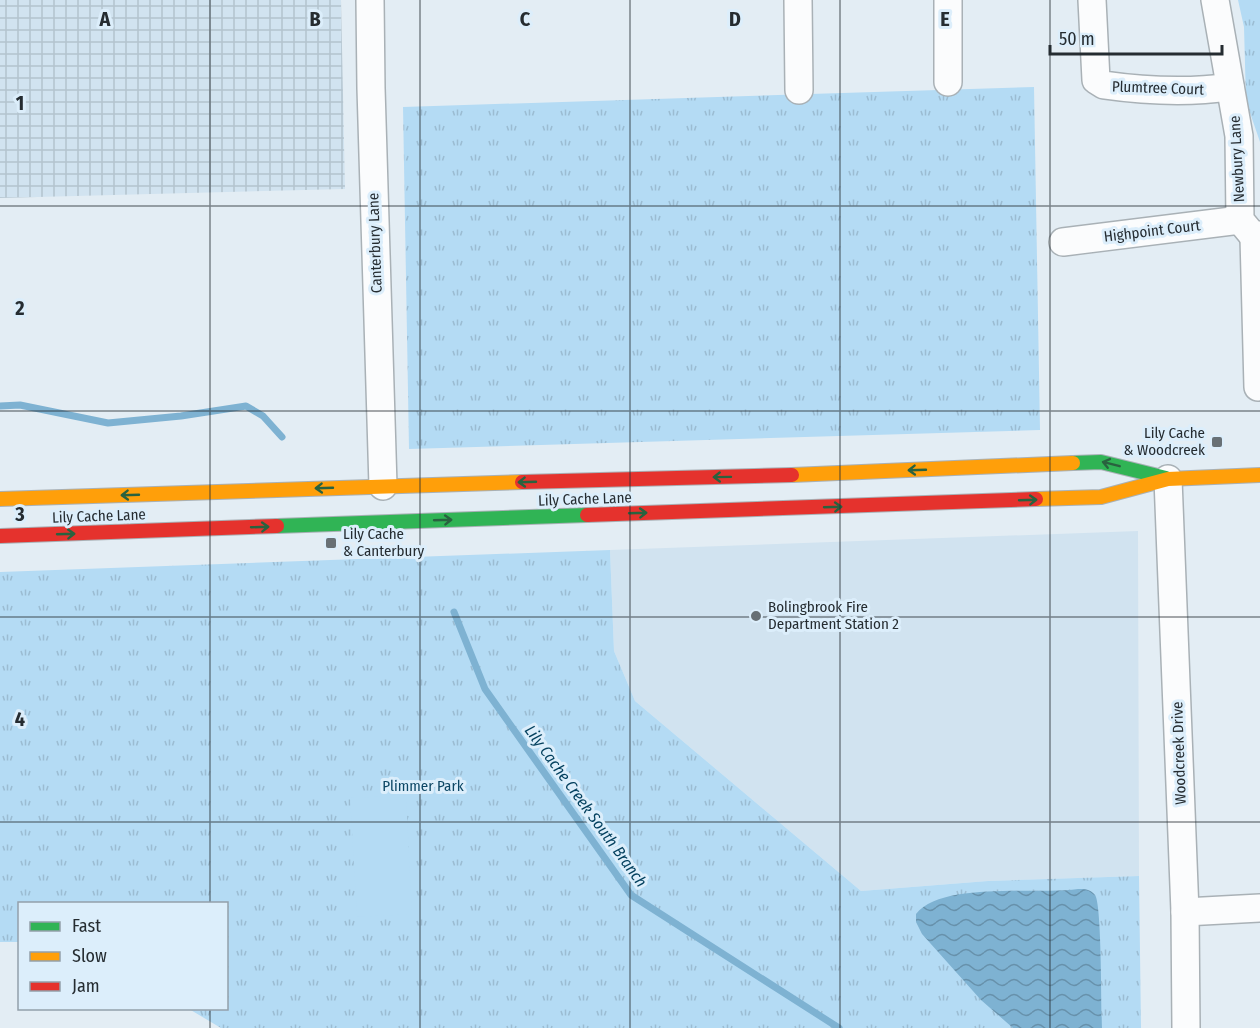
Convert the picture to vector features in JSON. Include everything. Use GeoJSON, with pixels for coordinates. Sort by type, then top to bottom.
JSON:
{"type":"FeatureCollection","features":[{"type":"Feature","properties":{"kind":"street","name":"Canterbury Lane"},"geometry":{"type":"LineString","coordinates":[[370,0],[383,486]]}},
{"type":"Feature","properties":{"kind":"street"},"geometry":{"type":"LineString","coordinates":[[798,0],[800,90]]}},
{"type":"Feature","properties":{"kind":"street"},"geometry":{"type":"LineString","coordinates":[[948,0],[948,81]]}},
{"type":"Feature","properties":{"kind":"street","name":"Plumtree Court"},"geometry":{"type":"LineString","coordinates":[[1092,0],[1096,80],[1104,85],[1181,92],[1202,92],[1230,87]]}},
{"type":"Feature","properties":{"kind":"street","name":"Newbury Lane"},"geometry":{"type":"LineString","coordinates":[[1215,0],[1239,136],[1251,231],[1258,387]]}},
{"type":"Feature","properties":{"kind":"street","name":"Highpoint Court"},"geometry":{"type":"LineString","coordinates":[[1063,242],[1251,231]]}},
{"type":"Feature","properties":{"kind":"street","name":"Lily Cache Lane"},"geometry":{"type":"LineString","coordinates":[[0,499],[764,476],[1101,462],[1168,479]]}},
{"type":"Feature","properties":{"kind":"street","name":"Lily Cache Lane"},"geometry":{"type":"LineString","coordinates":[[0,536],[1101,497],[1168,479],[1260,476]]}},
{"type":"Feature","properties":{"kind":"street","name":"Woodcreek Drive"},"geometry":{"type":"LineString","coordinates":[[1168,479],[1185,912],[1186,1028]]}},
{"type":"Feature","properties":{"kind":"street"},"geometry":{"type":"LineString","coordinates":[[383,486],[385,523]]}},
{"type":"Feature","properties":{"kind":"street"},"geometry":{"type":"LineString","coordinates":[[1185,912],[1260,908]]}},
{"type":"Feature","properties":{"kind":"shaded area"},"geometry":{"type":"Polygon","coordinates":[[[0,0],[341,0],[345,189],[0,198],[0,0]]]}},
{"type":"Feature","properties":{"kind":"shaded area"},"geometry":{"type":"Polygon","coordinates":[[[1138,531],[1139,876],[988,881],[861,891],[635,701],[614,651],[610,550],[1138,531]]]}},
{"type":"Feature","properties":{"kind":"green space"},"geometry":{"type":"Polygon","coordinates":[[[1238,0],[1260,0],[1260,142],[1246,101],[1244,27],[1238,0]]]}},
{"type":"Feature","properties":{"kind":"green space"},"geometry":{"type":"Polygon","coordinates":[[[1034,87],[1040,430],[409,449],[403,107],[1034,87]]]}},
{"type":"Feature","properties":{"kind":"green space","name":"Plimmer Park"},"geometry":{"type":"Polygon","coordinates":[[[610,550],[614,651],[635,701],[861,891],[988,881],[1139,876],[1141,1028],[221,1028],[191,1010],[228,1010],[228,902],[18,902],[18,942],[0,942],[0,572],[610,550]]]}},
{"type":"Feature","properties":{"kind":"green space"},"geometry":{"type":"Polygon","coordinates":[[[406,795],[412,914],[357,917],[350,798],[406,795]]]}},
{"type":"Feature","properties":{"kind":"water"},"geometry":{"type":"Polygon","coordinates":[[[1078,889],[1091,892],[1095,895],[1097,903],[1102,1028],[1013,1028],[981,1000],[922,934],[916,922],[916,914],[929,904],[947,897],[992,891],[1078,889]]]}},
{"type":"Feature","properties":{"kind":"waterway","name":"Lily Cache Creek South Branch"},"geometry":{"type":"LineString","coordinates":[[0,406],[20,405],[108,423],[181,416],[246,406],[263,416],[282,437]]}},
{"type":"Feature","properties":{"kind":"waterway","name":"Lily Cache Creek South Branch"},"geometry":{"type":"LineString","coordinates":[[454,612],[485,689],[631,895],[839,1028]]}},
{"type":"Feature","properties":{"kind":"traffic: fast"},"geometry":{"type":"LineString","coordinates":[[1073,463],[1101,462],[1166,478]]}},
{"type":"Feature","properties":{"kind":"traffic: fast"},"geometry":{"type":"LineString","coordinates":[[277,526],[587,515]]}},
{"type":"Feature","properties":{"kind":"traffic: slow"},"geometry":{"type":"LineString","coordinates":[[792,475],[1073,463]]}},
{"type":"Feature","properties":{"kind":"traffic: slow"},"geometry":{"type":"LineString","coordinates":[[1036,499],[1101,497],[1168,479],[1260,475]]}},
{"type":"Feature","properties":{"kind":"traffic: slow"},"geometry":{"type":"LineString","coordinates":[[0,499],[522,482]]}},
{"type":"Feature","properties":{"kind":"traffic: jam"},"geometry":{"type":"LineString","coordinates":[[522,482],[792,475]]}},
{"type":"Feature","properties":{"kind":"traffic: jam"},"geometry":{"type":"LineString","coordinates":[[587,515],[1036,499]]}},
{"type":"Feature","properties":{"kind":"traffic: jam"},"geometry":{"type":"LineString","coordinates":[[0,536],[277,526]]}},
{"type":"Feature","properties":{"kind":"place","name":"Lily Cache & Woodcreek"},"geometry":{"type":"Point","coordinates":[1217,442]}},
{"type":"Feature","properties":{"kind":"place","name":"Lily Cache & Canterbury"},"geometry":{"type":"Point","coordinates":[331,543]}},
{"type":"Feature","properties":{"kind":"place","name":"Bolingbrook Fire Department Station 2"},"geometry":{"type":"Point","coordinates":[756,616]}}]}
